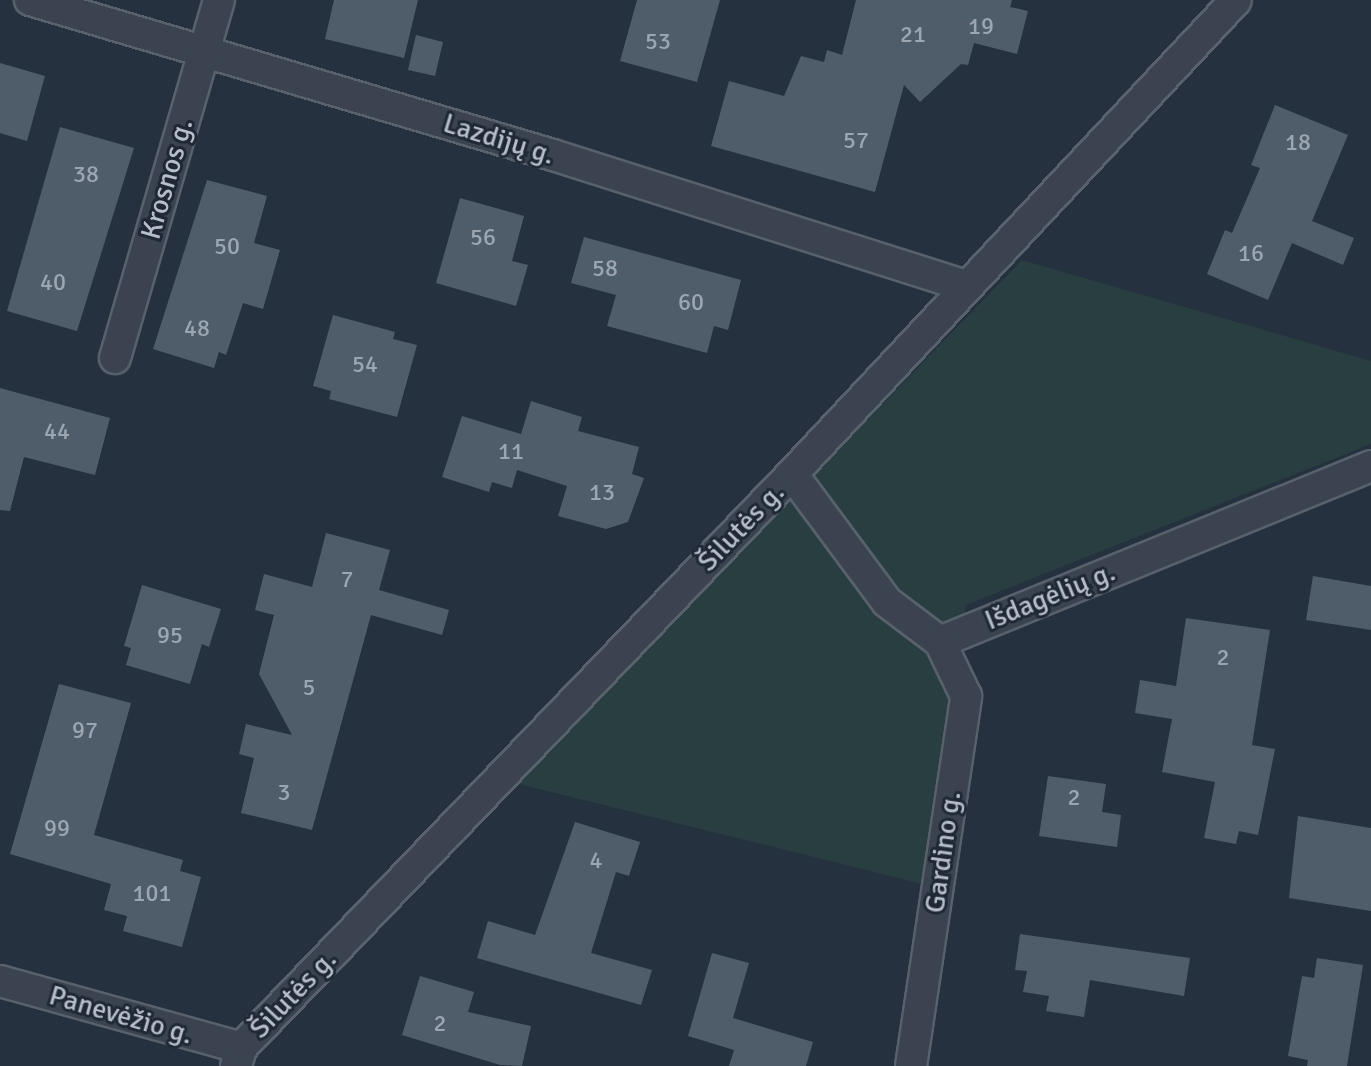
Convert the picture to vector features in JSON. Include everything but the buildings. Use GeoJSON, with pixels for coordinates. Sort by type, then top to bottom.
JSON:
{"type":"FeatureCollection","features":[{"type":"Feature","properties":{"kind":"street","name":"Lazdijų g."},"geometry":{"type":"LineString","coordinates":[[30,0],[553,155],[965,286]]}},
{"type":"Feature","properties":{"kind":"street","name":"Krosnos g."},"geometry":{"type":"LineString","coordinates":[[115,358],[219,0]]}},
{"type":"Feature","properties":{"kind":"street","name":"Šilutės g."},"geometry":{"type":"LineString","coordinates":[[239,1057],[1236,0]]}},
{"type":"Feature","properties":{"kind":"street","name":"Išdagėlių g."},"geometry":{"type":"LineString","coordinates":[[940,642],[1371,466]]}},
{"type":"Feature","properties":{"kind":"street"},"geometry":{"type":"LineString","coordinates":[[792,474],[887,602],[940,642]]}},
{"type":"Feature","properties":{"kind":"street","name":"Gardino g."},"geometry":{"type":"LineString","coordinates":[[911,1066],[966,696],[940,642]]}},
{"type":"Feature","properties":{"kind":"street","name":"Panevėžio g."},"geometry":{"type":"LineString","coordinates":[[0,981],[239,1057]]}},
{"type":"Feature","properties":{"kind":"green space"},"geometry":{"type":"Polygon","coordinates":[[[1022,260],[1371,361],[1371,444],[966,605],[922,884],[515,783],[1022,260]]]}}]}
